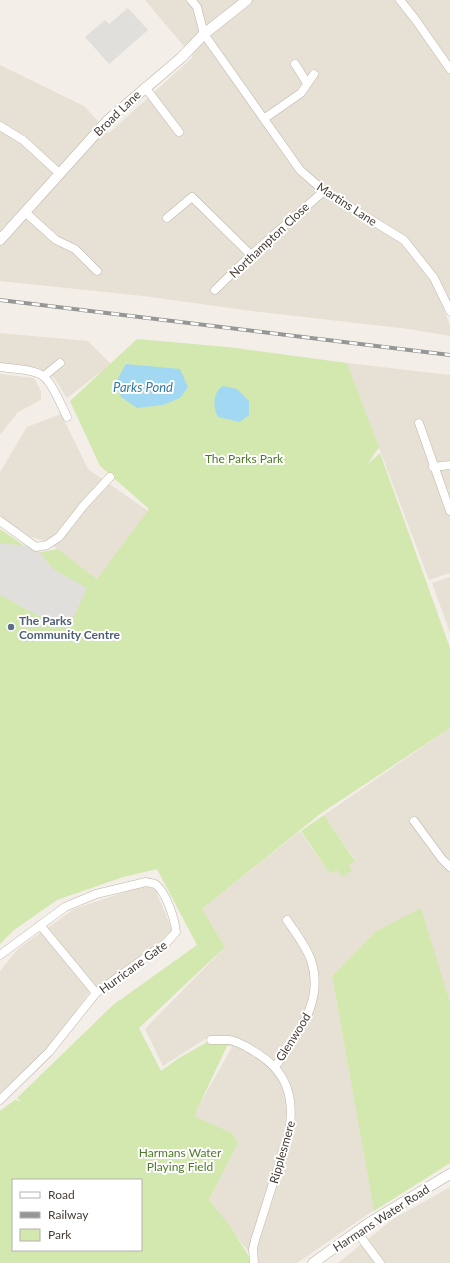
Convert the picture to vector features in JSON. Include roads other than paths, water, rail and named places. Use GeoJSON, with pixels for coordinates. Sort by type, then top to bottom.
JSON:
{"type":"FeatureCollection","features":[{"type":"Feature","properties":{"kind":"street"},"geometry":{"type":"LineString","coordinates":[[192,0],[197,7],[204,34]]}},
{"type":"Feature","properties":{"kind":"street","name":"Broad Lane"},"geometry":{"type":"LineString","coordinates":[[0,240],[108,120],[182,57],[204,34],[247,0]]}},
{"type":"Feature","properties":{"kind":"street"},"geometry":{"type":"LineString","coordinates":[[400,0],[450,69]]}},
{"type":"Feature","properties":{"kind":"street","name":"Martins Lane"},"geometry":{"type":"LineString","coordinates":[[204,34],[265,118],[300,170],[324,191],[404,240],[434,278],[450,311]]}},
{"type":"Feature","properties":{"kind":"street"},"geometry":{"type":"LineString","coordinates":[[295,64],[307,83]]}},
{"type":"Feature","properties":{"kind":"street"},"geometry":{"type":"LineString","coordinates":[[265,118],[301,93],[314,74]]}},
{"type":"Feature","properties":{"kind":"street"},"geometry":{"type":"LineString","coordinates":[[145,87],[179,132]]}},
{"type":"Feature","properties":{"kind":"street"},"geometry":{"type":"LineString","coordinates":[[0,126],[23,140],[59,173]]}},
{"type":"Feature","properties":{"kind":"street","name":"Northampton Close"},"geometry":{"type":"LineString","coordinates":[[216,290],[251,255],[324,191]]}},
{"type":"Feature","properties":{"kind":"street"},"geometry":{"type":"LineString","coordinates":[[167,218],[192,196],[251,255]]}},
{"type":"Feature","properties":{"kind":"street"},"geometry":{"type":"LineString","coordinates":[[25,212],[56,240],[75,249],[97,271]]}},
{"type":"Feature","properties":{"kind":"street"},"geometry":{"type":"LineString","coordinates":[[44,376],[60,363]]}},
{"type":"Feature","properties":{"kind":"street"},"geometry":{"type":"LineString","coordinates":[[0,367],[24,370],[44,376],[58,397],[67,417]]}},
{"type":"Feature","properties":{"kind":"street"},"geometry":{"type":"LineString","coordinates":[[419,423],[450,511]]}},
{"type":"Feature","properties":{"kind":"street"},"geometry":{"type":"LineString","coordinates":[[434,467],[450,465]]}},
{"type":"Feature","properties":{"kind":"street"},"geometry":{"type":"LineString","coordinates":[[0,521],[36,547],[47,545],[59,537],[84,505],[110,477]]}},
{"type":"Feature","properties":{"kind":"street"},"geometry":{"type":"LineString","coordinates":[[414,821],[442,859],[450,867]]}},
{"type":"Feature","properties":{"kind":"street","name":"Hurricane Gate"},"geometry":{"type":"LineString","coordinates":[[0,955],[65,907],[96,894],[146,882],[154,884],[161,890],[175,921],[176,932],[167,942],[150,956],[96,993],[49,1052],[0,1100]]}},
{"type":"Feature","properties":{"kind":"street","name":"Glenwood"},"geometry":{"type":"LineString","coordinates":[[275,1067],[301,1028],[311,1008],[316,983],[310,958],[287,920]]}},
{"type":"Feature","properties":{"kind":"street"},"geometry":{"type":"LineString","coordinates":[[40,925],[96,993]]}},
{"type":"Feature","properties":{"kind":"street","name":"Ripplesmere"},"geometry":{"type":"LineString","coordinates":[[211,1040],[230,1040],[257,1053],[275,1067],[288,1089],[292,1115],[289,1133],[255,1240],[253,1249],[254,1263]]}},
{"type":"Feature","properties":{"kind":"street","name":"Harmans Water Road"},"geometry":{"type":"LineString","coordinates":[[313,1263],[357,1232],[450,1174]]}},
{"type":"Feature","properties":{"kind":"street"},"geometry":{"type":"LineString","coordinates":[[357,1232],[380,1263]]}},
{"type":"Feature","properties":{"kind":"water","name":"Parks Pond"},"geometry":{"type":"Polygon","coordinates":[[[126,364],[180,369],[188,387],[180,398],[163,405],[137,408],[121,397],[117,388],[117,380],[126,364]]]}},
{"type":"Feature","properties":{"kind":"water"},"geometry":{"type":"Polygon","coordinates":[[[223,386],[237,389],[249,401],[249,415],[240,422],[218,417],[214,400],[217,392],[223,386]]]}},
{"type":"Feature","properties":{"kind":"railway"},"geometry":{"type":"LineString","coordinates":[[0,300],[450,355]]}},
{"type":"Feature","properties":{"kind":"place","name":"The Parks Community Centre"},"geometry":{"type":"Point","coordinates":[11,627]}},
{"type":"Feature","properties":{"kind":"park label","name":"The Parks Park"},"geometry":{"type":"Point","coordinates":[244,458]}},
{"type":"Feature","properties":{"kind":"park label","name":"Harmans Water Playing Field"},"geometry":{"type":"Point","coordinates":[180,1159]}}]}
